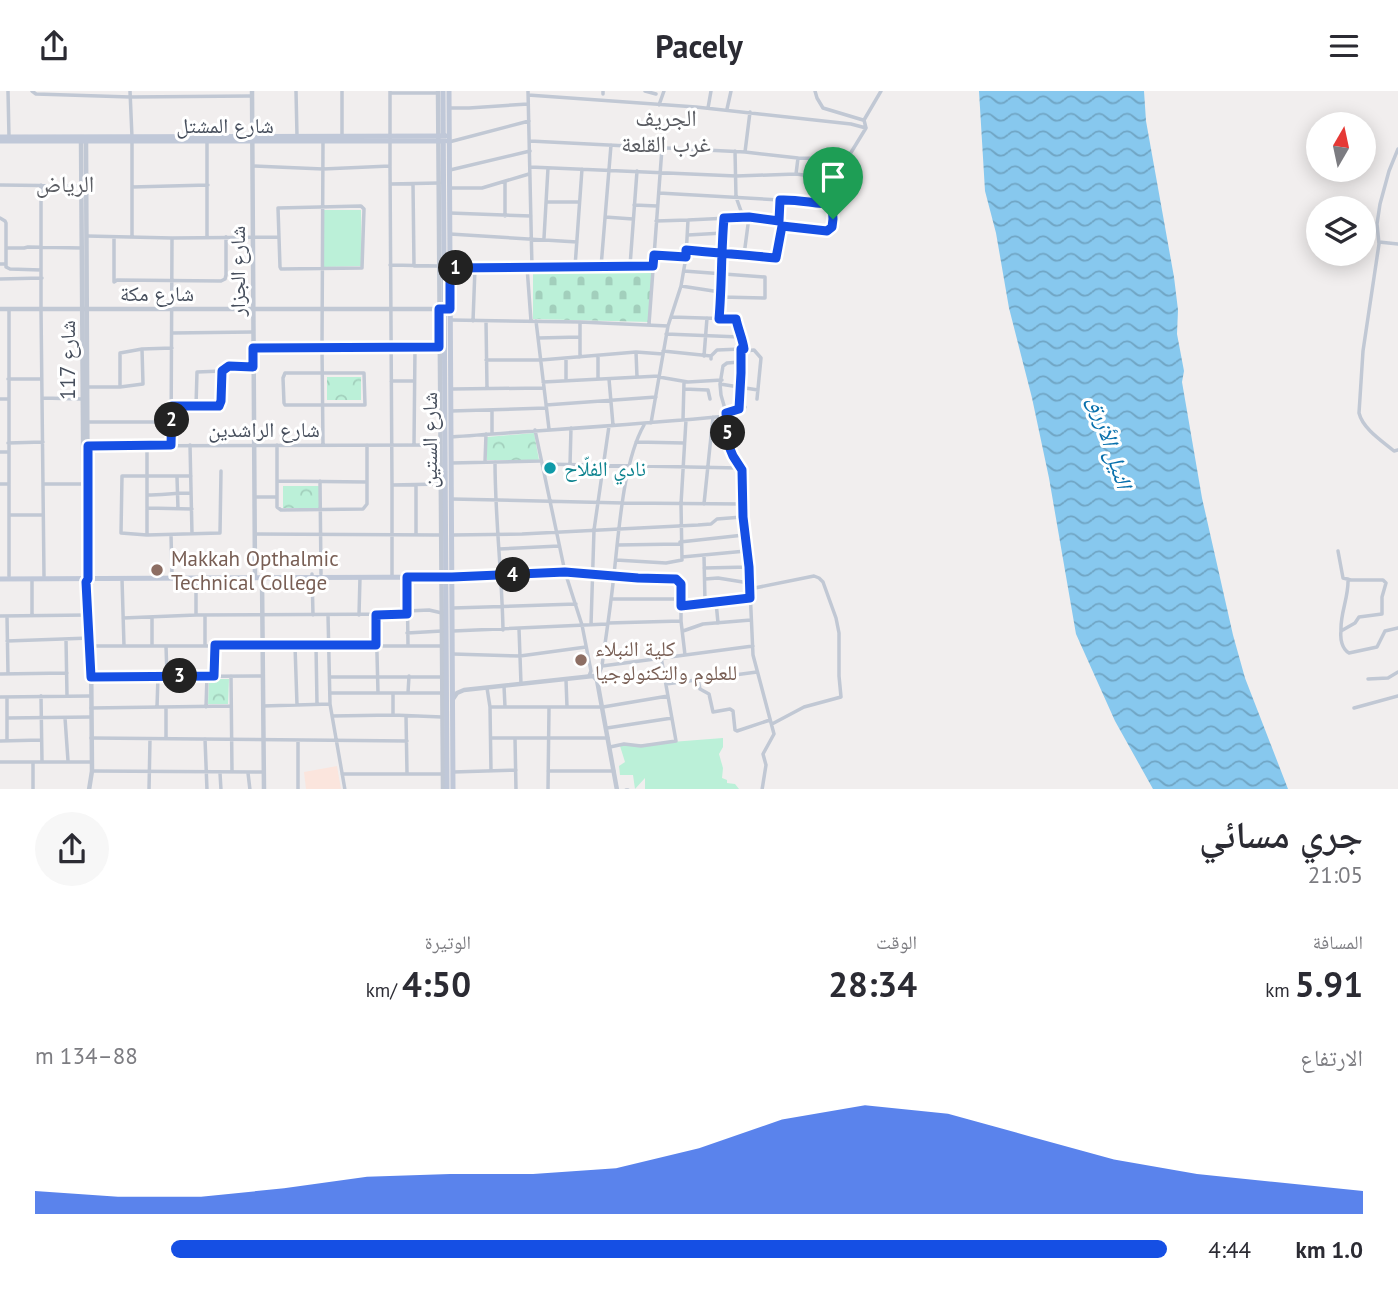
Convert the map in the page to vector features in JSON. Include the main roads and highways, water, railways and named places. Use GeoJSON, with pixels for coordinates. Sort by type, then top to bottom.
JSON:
{"type":"FeatureCollection","features":[{"type":"Feature","properties":{"kind":"main road","name":"شارع الستين"},"geometry":{"type":"LineString","coordinates":[[447,224],[450,188],[444,138],[449,91]]}},
{"type":"Feature","properties":{"kind":"main road","name":"شارع الستين"},"geometry":{"type":"LineString","coordinates":[[440,92],[447,224],[442,385],[446,575],[445,789]]}},
{"type":"Feature","properties":{"kind":"main road","name":"شارع المشتل"},"geometry":{"type":"LineString","coordinates":[[132,139],[207,141],[297,136],[444,138]]}},
{"type":"Feature","properties":{"kind":"main road","name":"شارع المشتل"},"geometry":{"type":"LineString","coordinates":[[0,139],[323,141],[390,138]]}},
{"type":"Feature","properties":{"kind":"main road","name":"شارع المشتل"},"geometry":{"type":"LineString","coordinates":[[0,139],[84,139]]}},
{"type":"Feature","properties":{"kind":"main road","name":"شارع الستين"},"geometry":{"type":"LineString","coordinates":[[445,446],[451,437],[450,320],[445,309],[450,268],[447,234]]}},
{"type":"Feature","properties":{"kind":"main road","name":"شارع الستين"},"geometry":{"type":"LineString","coordinates":[[445,446],[452,463],[452,535],[446,575],[453,608],[453,789]]}},
{"type":"Feature","properties":{"kind":"main road"},"geometry":{"type":"LineString","coordinates":[[0,578],[392,575]]}},
{"type":"Feature","properties":{"kind":"main road"},"geometry":{"type":"LineString","coordinates":[[312,576],[446,575]]}},
{"type":"Feature","properties":{"kind":"main road"},"geometry":{"type":"LineString","coordinates":[[0,578],[255,576]]}},
{"type":"Feature","properties":{"kind":"water","name":"النيل الأزرق"},"geometry":{"type":"Polygon","coordinates":[[[979,91],[1144,91],[1146,121],[1174,277],[1178,310],[1177,334],[1184,371],[1182,382],[1202,498],[1245,678],[1288,789],[1153,789],[1115,721],[1076,634],[1049,478],[985,191],[979,91]]]}},
{"type":"Feature","properties":{"kind":"place","name":"نادي الفلّاح"},"geometry":{"type":"Point","coordinates":[550,468]}},
{"type":"Feature","properties":{"kind":"place","name":"Makkah Opthalmic Technical College"},"geometry":{"type":"Point","coordinates":[157,570]}},
{"type":"Feature","properties":{"kind":"place","name":"كلية النبلاء للعلوم والتكنولوجيا"},"geometry":{"type":"Point","coordinates":[581,660]}},
{"type":"Feature","properties":{"kind":"district","name":"الجريف غرب القلعة"},"geometry":{"type":"Point","coordinates":[666,130]}},
{"type":"Feature","properties":{"kind":"district","name":"الرياض"},"geometry":{"type":"Point","coordinates":[65,183]}}]}
